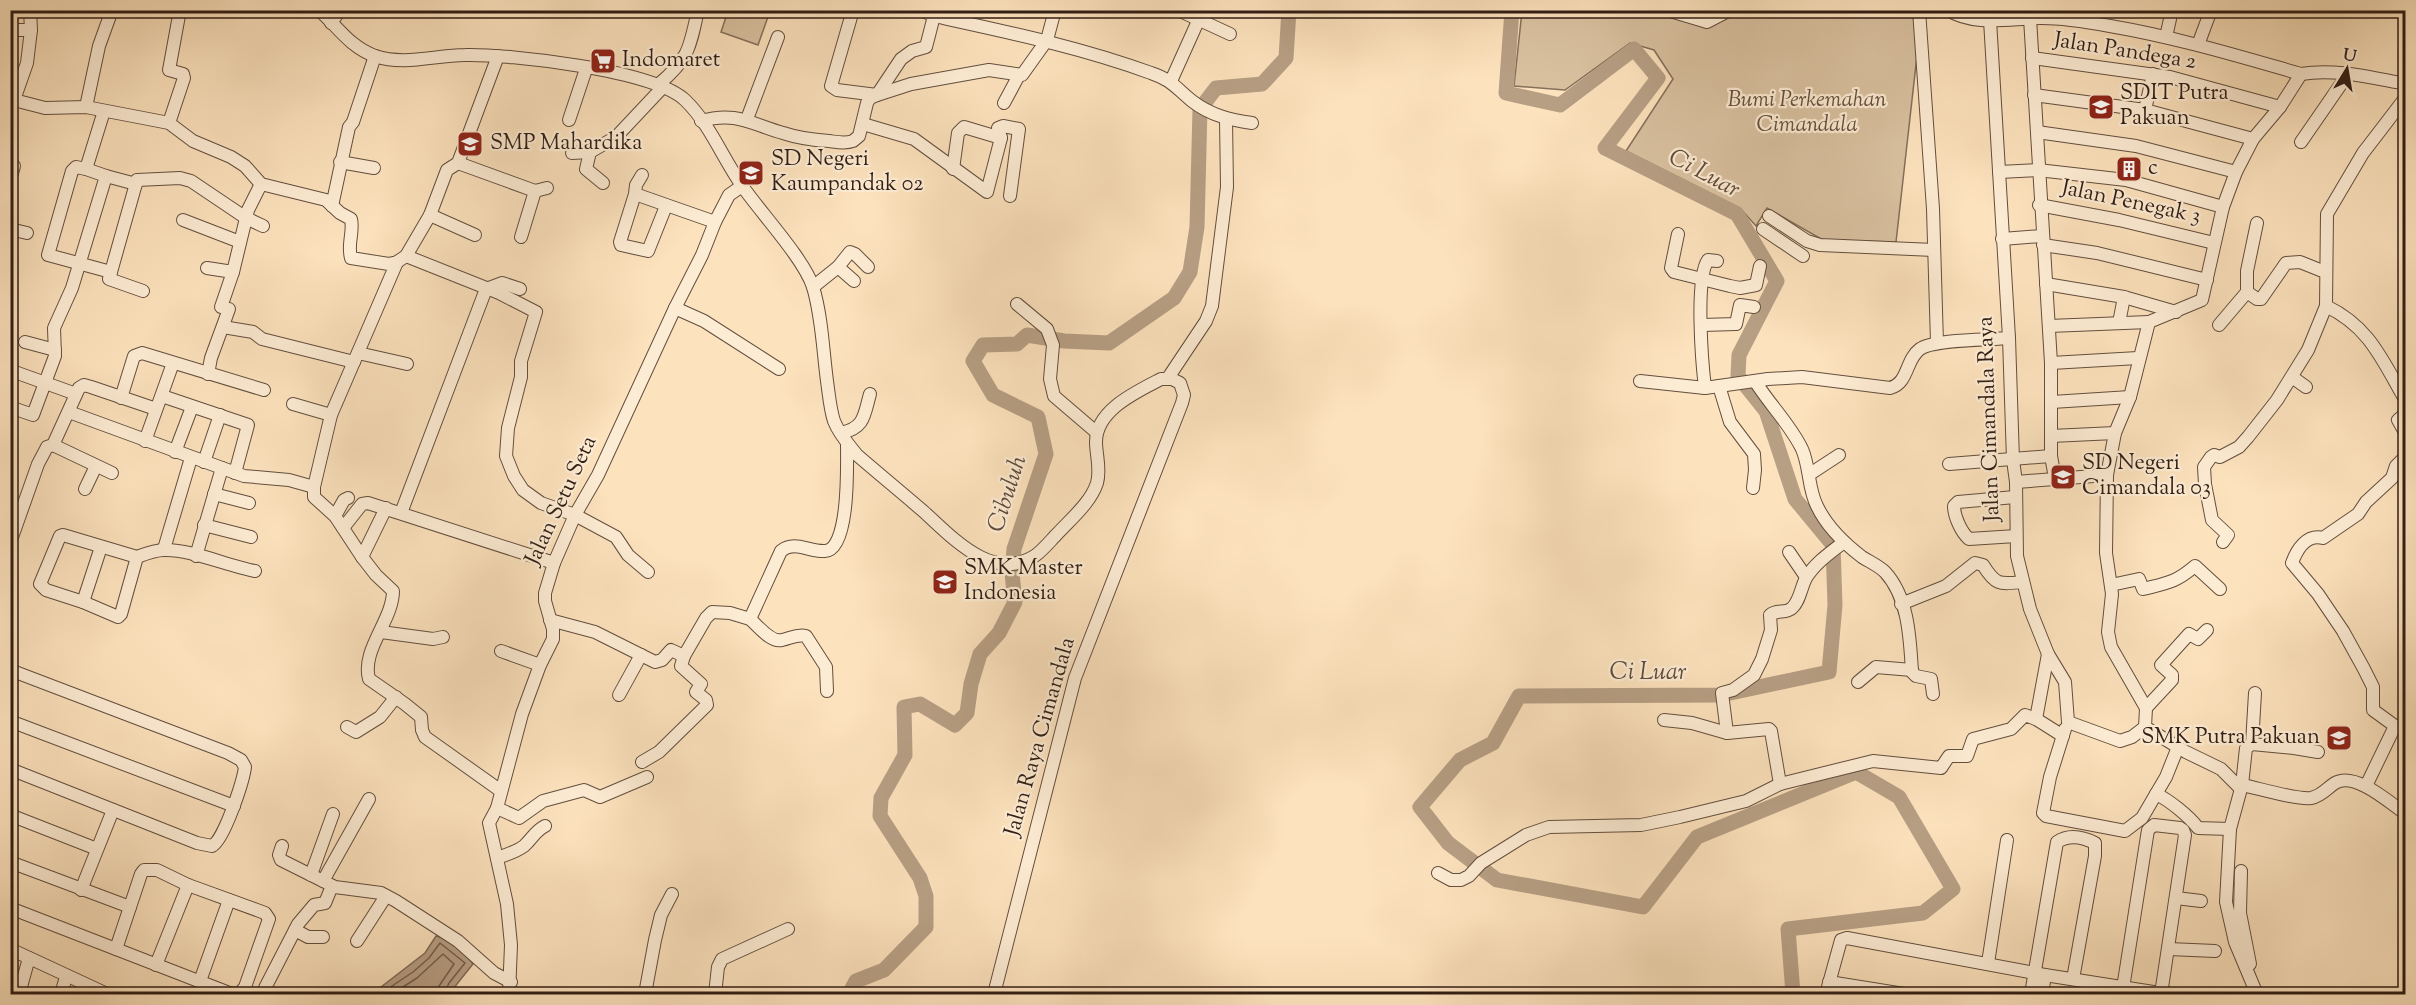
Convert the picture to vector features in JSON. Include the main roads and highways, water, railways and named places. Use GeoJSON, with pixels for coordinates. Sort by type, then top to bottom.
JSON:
{"type":"FeatureCollection","features":[{"type":"Feature","properties":{"kind":"water"},"geometry":{"type":"Polygon","coordinates":[[[436,936],[457,947],[473,964],[449,994],[372,994],[425,953],[436,936]]]}},
{"type":"Feature","properties":{"kind":"waterway","name":"Cibuluh"},"geometry":{"type":"LineString","coordinates":[[849,994],[856,981],[884,970],[926,927],[926,896],[920,878],[880,816],[881,798],[905,755],[904,707],[920,704],[955,725],[967,713],[971,684],[980,654],[999,633],[1015,602],[1012,573],[1014,549],[1046,454],[1038,417],[993,395],[973,361],[983,345],[1017,344],[1027,335],[1064,341],[1109,343],[1174,298],[1190,272],[1197,227],[1200,109],[1216,88],[1262,84],[1286,58],[1289,10]]}},
{"type":"Feature","properties":{"kind":"waterway","name":"Ci Luar"},"geometry":{"type":"LineString","coordinates":[[1512,10],[1506,93],[1560,105],[1634,49],[1658,78],[1605,148],[1737,214],[1777,281],[1739,355],[1738,376],[1766,411],[1795,499],[1833,545],[1835,605],[1829,672],[1721,695],[1519,696],[1493,743],[1460,760],[1420,807],[1448,843],[1497,880],[1643,907],[1697,837],[1856,772],[1899,797],[1953,889],[1923,913],[1788,929],[1793,994]]}},
{"type":"Feature","properties":{"kind":"place","name":"Indomaret"},"geometry":{"type":"Point","coordinates":[603,61]}},
{"type":"Feature","properties":{"kind":"place","name":"SDIT Putra Pakuan"},"geometry":{"type":"Point","coordinates":[2101,107]}},
{"type":"Feature","properties":{"kind":"place","name":"SMP Mahardika"},"geometry":{"type":"Point","coordinates":[470,144]}},
{"type":"Feature","properties":{"kind":"place","name":"c"},"geometry":{"type":"Point","coordinates":[2129,169]}},
{"type":"Feature","properties":{"kind":"place","name":"SD Negeri Kaumpandak 02"},"geometry":{"type":"Point","coordinates":[751,173]}},
{"type":"Feature","properties":{"kind":"place","name":"SD Negeri Cimandala 03"},"geometry":{"type":"Point","coordinates":[2063,477]}},
{"type":"Feature","properties":{"kind":"place","name":"SMK Master Indonesia"},"geometry":{"type":"Point","coordinates":[945,582]}},
{"type":"Feature","properties":{"kind":"place","name":"SMK Putra Pakuan"},"geometry":{"type":"Point","coordinates":[2339,738]}},
{"type":"Feature","properties":{"kind":"park label","name":"Bumi Perkemahan Cimandala"},"geometry":{"type":"Point","coordinates":[1807,114]}}]}
